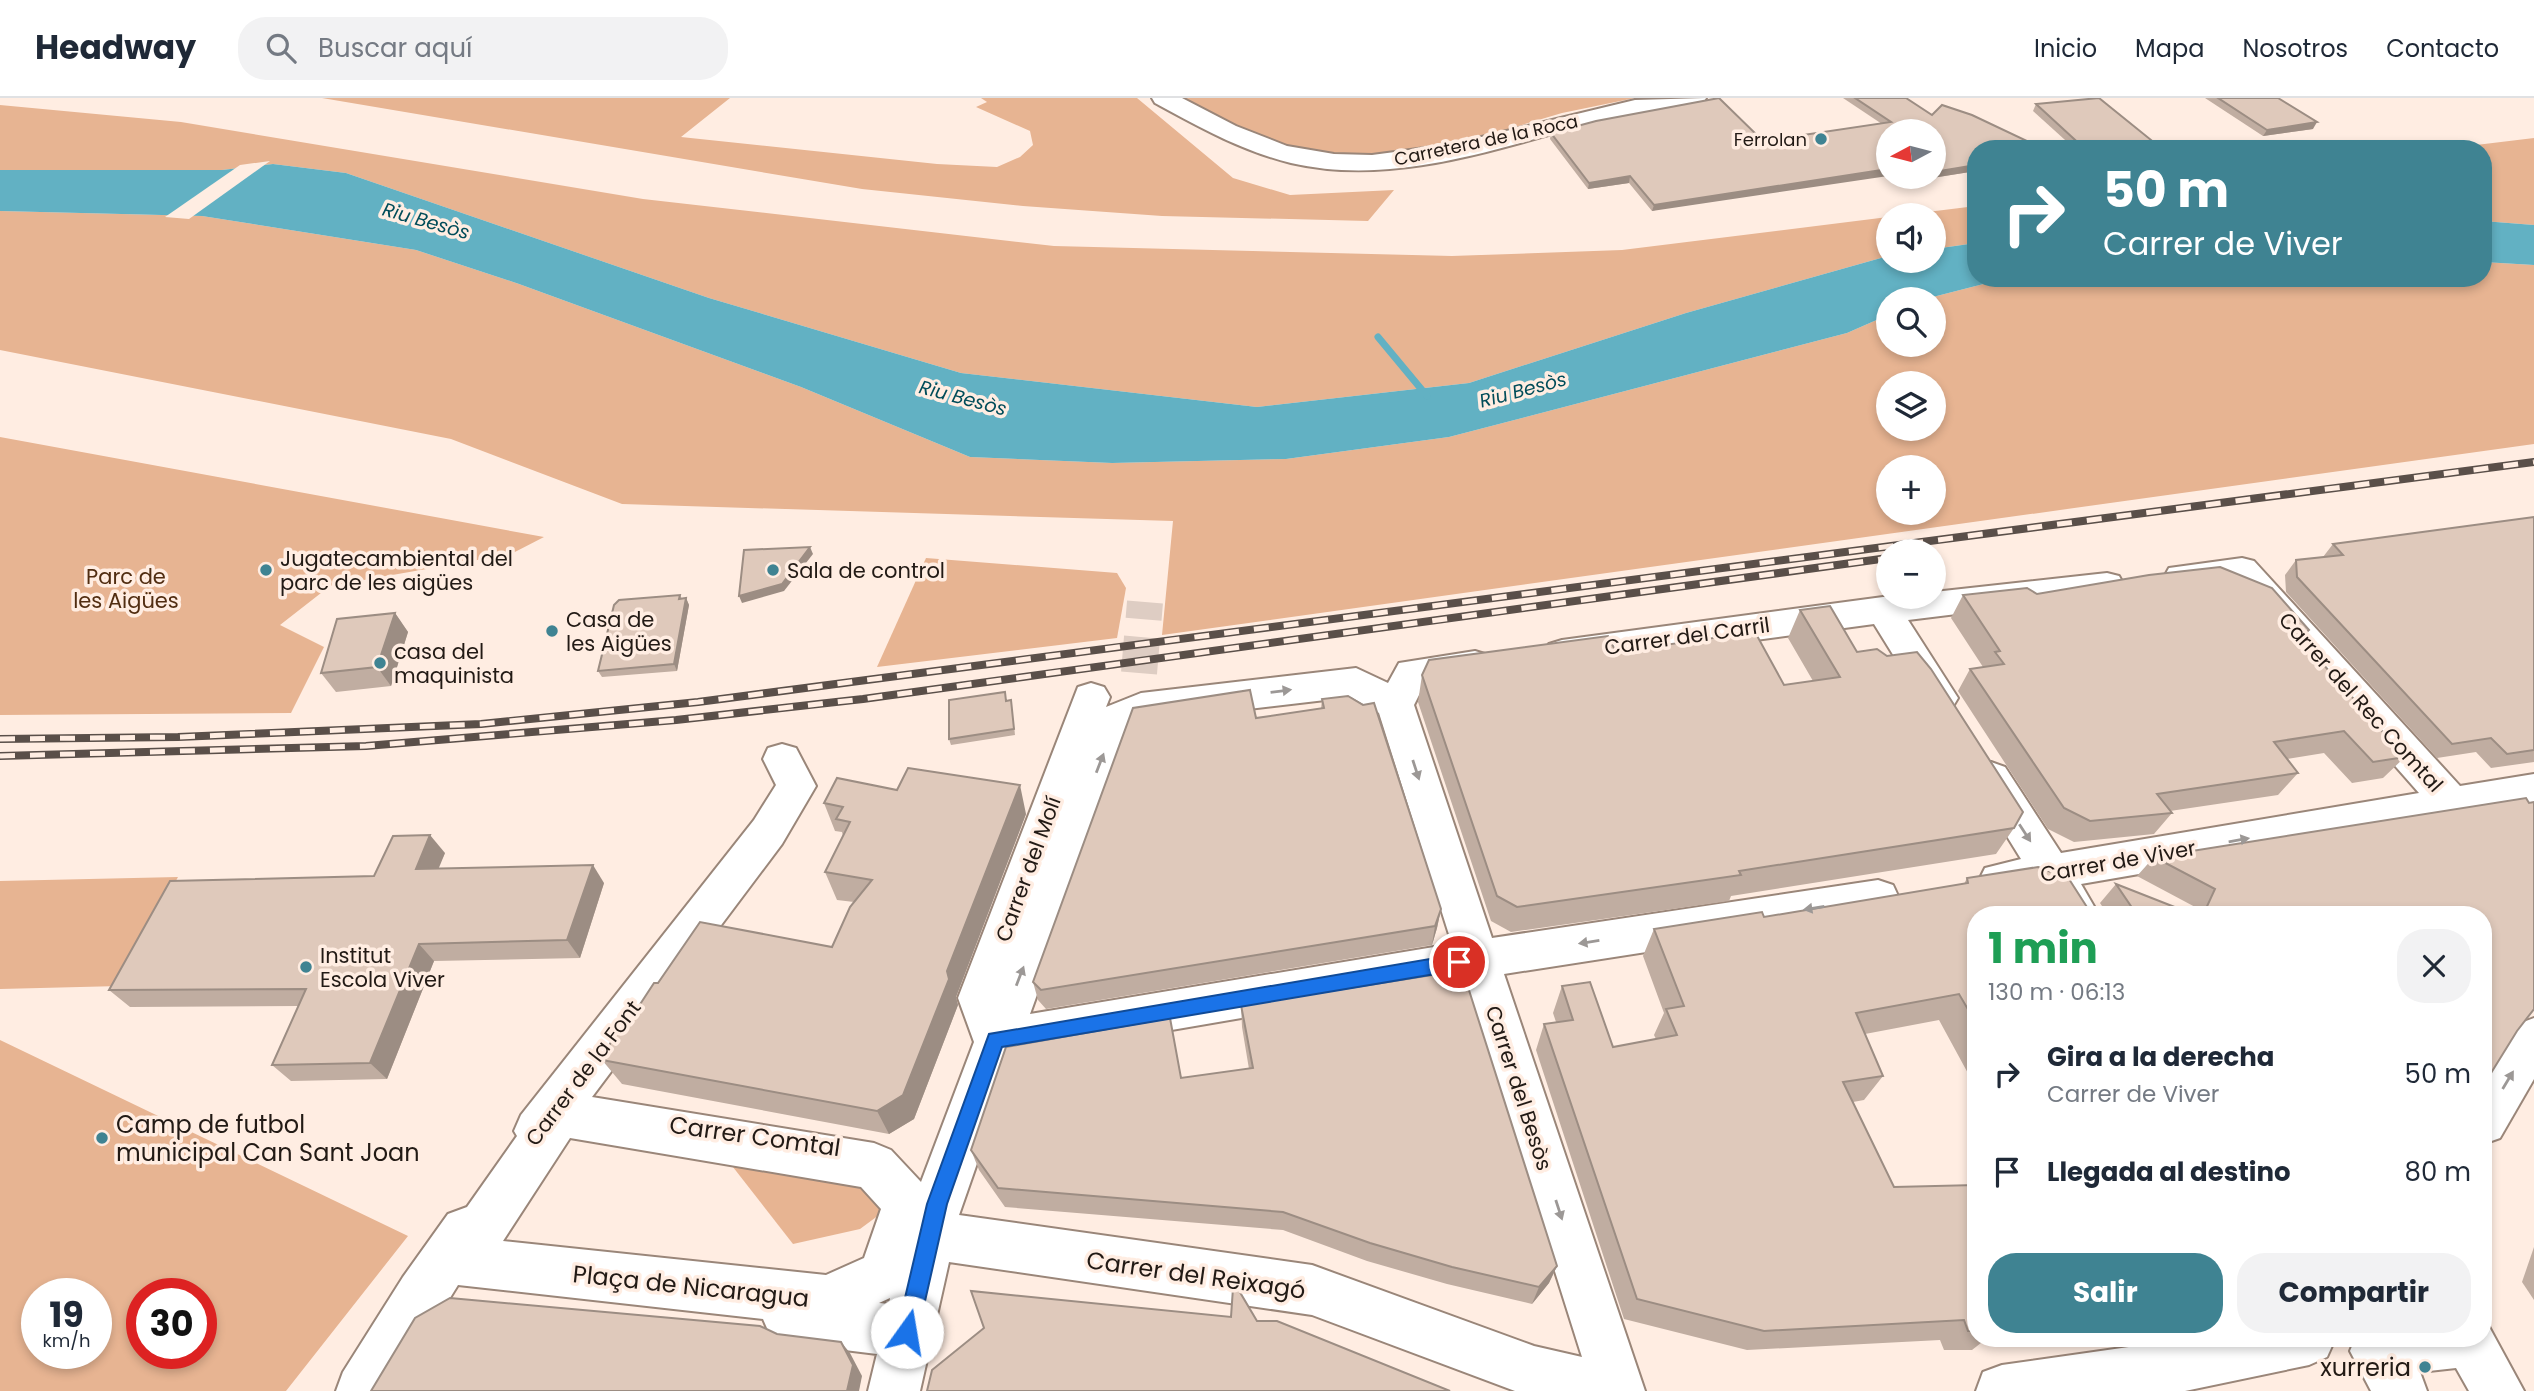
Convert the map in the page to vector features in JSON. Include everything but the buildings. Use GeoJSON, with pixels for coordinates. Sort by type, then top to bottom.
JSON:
{"type":"FeatureCollection","features":[{"type":"Feature","properties":{"kind":"street","name":"Carretera de la Roca"},"geometry":{"type":"LineString","coordinates":[[1164,98],[1233,134],[1275,150],[1326,161],[1373,163],[1431,156],[1603,114],[1694,98]]}},
{"type":"Feature","properties":{"kind":"street","name":"Carrer del Carril"},"geometry":{"type":"LineString","coordinates":[[1395,705],[1412,673],[1883,610],[2242,570]]}},
{"type":"Feature","properties":{"kind":"street","name":"Carrer del Rec Comtal"},"geometry":{"type":"LineString","coordinates":[[2242,570],[2452,804]]}},
{"type":"Feature","properties":{"kind":"street"},"geometry":{"type":"LineString","coordinates":[[1883,610],[2072,906]]}},
{"type":"Feature","properties":{"kind":"street","name":"Carrer del Molí"},"geometry":{"type":"LineString","coordinates":[[894,1391],[933,1219],[1122,699],[1356,682],[1395,705]]}},
{"type":"Feature","properties":{"kind":"street","name":"Carrer del Besòs"},"geometry":{"type":"LineString","coordinates":[[1395,705],[1617,1391]]}},
{"type":"Feature","properties":{"kind":"street","name":"Carrer de la Font"},"geometry":{"type":"LineString","coordinates":[[362,1391],[554,1109],[768,832],[796,786],[782,759]]}},
{"type":"Feature","properties":{"kind":"street","name":"Carrer de Viver"},"geometry":{"type":"LineString","coordinates":[[1966,885],[2534,790]]}},
{"type":"Feature","properties":{"kind":"street"},"geometry":{"type":"LineString","coordinates":[[996,1040],[1477,959],[1912,893]]}},
{"type":"Feature","properties":{"kind":"street"},"geometry":{"type":"LineString","coordinates":[[2492,1107],[2534,1038]]}},
{"type":"Feature","properties":{"kind":"street","name":"Carrer Comtal"},"geometry":{"type":"LineString","coordinates":[[554,1109],[882,1152],[933,1219]]}},
{"type":"Feature","properties":{"kind":"street","name":"Plaça de Nicaragua"},"geometry":{"type":"LineString","coordinates":[[559,1114],[874,1166],[908,1203],[883,1275],[827,1300],[448,1268],[559,1114]]}},
{"type":"Feature","properties":{"kind":"street","name":"Carrer del Reixagó"},"geometry":{"type":"LineString","coordinates":[[933,1219],[1312,1290],[1534,1372],[1617,1391]]}},
{"type":"Feature","properties":{"kind":"street"},"geometry":{"type":"LineString","coordinates":[[448,1268],[907,1332]]}},
{"type":"Feature","properties":{"kind":"street"},"geometry":{"type":"LineString","coordinates":[[2002,1391],[2175,1367],[2271,1347]]}},
{"type":"Feature","properties":{"kind":"street"},"geometry":{"type":"LineString","coordinates":[[2354,1347],[2383,1391]]}},
{"type":"Feature","properties":{"kind":"street"},"geometry":{"type":"LineString","coordinates":[[2401,1391],[2376,1351],[2413,1347]]}},
{"type":"Feature","properties":{"kind":"street"},"geometry":{"type":"LineString","coordinates":[[2472,1347],[2498,1391]]}},
{"type":"Feature","properties":{"kind":"green space"},"geometry":{"type":"Polygon","coordinates":[[[322,98],[730,98],[681,137],[937,164],[997,167],[1020,157],[1033,145],[1030,131],[976,107],[987,102],[981,98],[1137,98],[1233,178],[1290,195],[1394,190],[1368,221],[1162,216],[1023,206],[862,189],[322,98]]]}},
{"type":"Feature","properties":{"kind":"green space"},"geometry":{"type":"Polygon","coordinates":[[[1186,98],[1635,98],[1562,113],[1454,145],[1352,165],[1275,158],[1186,98]]]}},
{"type":"Feature","properties":{"kind":"green space"},"geometry":{"type":"Polygon","coordinates":[[[0,105],[181,122],[643,199],[1054,246],[1452,256],[1622,250],[1876,218],[1876,259],[1686,313],[1469,383],[1257,407],[961,373],[709,298],[346,173],[273,164],[222,170],[0,170],[0,105]]]}},
{"type":"Feature","properties":{"kind":"green space"},"geometry":{"type":"Polygon","coordinates":[[[2534,138],[2534,225],[2492,222],[2492,143],[2534,138]]]}},
{"type":"Feature","properties":{"kind":"green space"},"geometry":{"type":"Polygon","coordinates":[[[1967,207],[1967,244],[1946,247],[1946,210],[1967,207]]]}},
{"type":"Feature","properties":{"kind":"green space"},"geometry":{"type":"Polygon","coordinates":[[[0,211],[202,216],[416,250],[519,284],[801,387],[970,457],[1112,463],[1286,459],[1449,437],[1847,333],[1876,320],[1876,357],[1946,357],[1946,294],[1972,287],[2492,287],[2492,263],[2534,265],[2534,444],[1162,635],[1173,521],[622,504],[451,439],[0,350],[0,211]]]}},
{"type":"Feature","properties":{"kind":"green space","name":"Parc de les Aigües"},"geometry":{"type":"Polygon","coordinates":[[[0,437],[544,537],[511,554],[330,586],[280,625],[324,647],[291,713],[0,715],[0,437]]]}},
{"type":"Feature","properties":{"kind":"green space"},"geometry":{"type":"Polygon","coordinates":[[[926,558],[1117,573],[1126,588],[1117,638],[877,667],[926,558]]]}},
{"type":"Feature","properties":{"kind":"green space"},"geometry":{"type":"Polygon","coordinates":[[[178,877],[120,986],[0,989],[0,881],[178,877]]]}},
{"type":"Feature","properties":{"kind":"green space","name":"Camp de futbol municipal Can Sant Joan"},"geometry":{"type":"Polygon","coordinates":[[[0,1040],[408,1236],[286,1391],[0,1391],[0,1040]]]}},
{"type":"Feature","properties":{"kind":"green space"},"geometry":{"type":"Polygon","coordinates":[[[715,1144],[902,1198],[860,1229],[793,1244],[715,1144]]]}},
{"type":"Feature","properties":{"kind":"water","name":"Riu Besòs"},"geometry":{"type":"Polygon","coordinates":[[[273,164],[346,173],[709,298],[961,373],[1257,407],[1469,383],[1686,313],[1876,259],[1876,273],[1946,273],[1946,247],[1967,244],[1967,287],[1972,287],[1946,294],[1946,287],[1876,287],[1876,320],[1847,333],[1449,437],[1286,459],[1112,463],[970,457],[801,387],[519,284],[416,250],[202,216],[0,211],[0,170],[222,170],[273,164]]]}},
{"type":"Feature","properties":{"kind":"water"},"geometry":{"type":"Polygon","coordinates":[[[2492,222],[2534,225],[2534,265],[2492,263],[2492,222]]]}},
{"type":"Feature","properties":{"kind":"pier"},"geometry":{"type":"Polygon","coordinates":[[[270,161],[189,219],[165,217],[240,165],[270,161]]]}},
{"type":"Feature","properties":{"kind":"waterway"},"geometry":{"type":"LineString","coordinates":[[1378,337],[1427,396]]}},
{"type":"Feature","properties":{"kind":"tunnel"},"geometry":{"type":"LineString","coordinates":[[1139,673],[1145,602]]}},
{"type":"Feature","properties":{"kind":"railway"},"geometry":{"type":"LineString","coordinates":[[0,739],[178,737],[481,724],[698,702],[2534,462]]}},
{"type":"Feature","properties":{"kind":"railway"},"geometry":{"type":"LineString","coordinates":[[0,756],[366,746],[676,720],[863,699],[1876,560]]}},
{"type":"Feature","properties":{"kind":"place","name":"Ferrolan"},"geometry":{"type":"Point","coordinates":[1821,139]}},
{"type":"Feature","properties":{"kind":"place","name":"Jugatecambiental del parc de les aigües"},"geometry":{"type":"Point","coordinates":[266,570]}},
{"type":"Feature","properties":{"kind":"place","name":"Sala de control"},"geometry":{"type":"Point","coordinates":[773,570]}},
{"type":"Feature","properties":{"kind":"place","name":"Casa de les Aigües"},"geometry":{"type":"Point","coordinates":[552,631]}},
{"type":"Feature","properties":{"kind":"place","name":"casa del maquinista"},"geometry":{"type":"Point","coordinates":[380,663]}},
{"type":"Feature","properties":{"kind":"place","name":"Institut Escola Viver"},"geometry":{"type":"Point","coordinates":[306,967]}},
{"type":"Feature","properties":{"kind":"place","name":"Camp de futbol municipal Can Sant Joan"},"geometry":{"type":"Point","coordinates":[102,1138]}},
{"type":"Feature","properties":{"kind":"place","name":"xurreria"},"geometry":{"type":"Point","coordinates":[2425,1367]}},
{"type":"Feature","properties":{"kind":"route"},"geometry":{"type":"LineString","coordinates":[[907,1332],[937,1204],[996,1040],[1459,962]]}}]}
